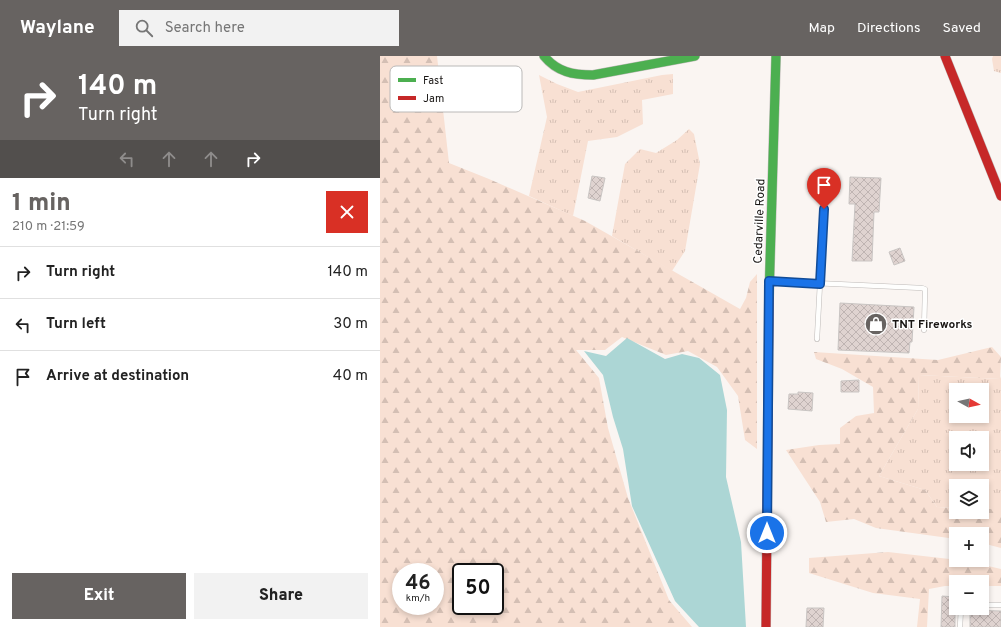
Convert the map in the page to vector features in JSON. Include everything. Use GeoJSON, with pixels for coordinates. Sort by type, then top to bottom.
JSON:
{"type":"FeatureCollection","features":[{"type":"Feature","properties":{"kind":"main road"},"geometry":{"type":"LineString","coordinates":[[544,56],[553,66],[561,71],[582,76],[695,56]]}},
{"type":"Feature","properties":{"kind":"main road","name":"Cedarville Road"},"geometry":{"type":"LineString","coordinates":[[766,627],[769,281],[776,56]]}},
{"type":"Feature","properties":{"kind":"main road"},"geometry":{"type":"LineString","coordinates":[[945,56],[1001,196]]}},
{"type":"Feature","properties":{"kind":"lane"},"geometry":{"type":"LineString","coordinates":[[817,339],[824,209]]}},
{"type":"Feature","properties":{"kind":"lane"},"geometry":{"type":"LineString","coordinates":[[769,281],[925,289],[924,330]]}},
{"type":"Feature","properties":{"kind":"lane"},"geometry":{"type":"LineString","coordinates":[[989,604],[1001,605]]}},
{"type":"Feature","properties":{"kind":"lane"},"geometry":{"type":"LineString","coordinates":[[960,627],[961,615]]}},
{"type":"Feature","properties":{"kind":"green space"},"geometry":{"type":"Polygon","coordinates":[[[380,56],[437,56],[438,66],[390,66],[390,112],[443,112],[449,163],[585,221],[740,309],[746,298],[750,282],[757,274],[757,449],[745,440],[738,396],[717,367],[688,351],[666,355],[622,337],[605,350],[576,350],[599,378],[608,428],[628,498],[669,600],[692,627],[380,627],[380,56]]]}},
{"type":"Feature","properties":{"kind":"green space"},"geometry":{"type":"Polygon","coordinates":[[[993,56],[1001,56],[1001,73],[994,71],[993,56]]]}},
{"type":"Feature","properties":{"kind":"green space"},"geometry":{"type":"Polygon","coordinates":[[[673,74],[673,94],[642,100],[643,124],[617,137],[588,141],[573,216],[529,196],[547,117],[539,75],[578,92],[673,74]]]}},
{"type":"Feature","properties":{"kind":"green space"},"geometry":{"type":"Polygon","coordinates":[[[689,129],[694,134],[700,164],[685,251],[672,271],[612,236],[625,164],[640,149],[656,153],[677,140],[689,129]]]}},
{"type":"Feature","properties":{"kind":"green space"},"geometry":{"type":"Polygon","coordinates":[[[992,347],[1001,357],[1000,379],[919,375],[918,409],[879,476],[925,490],[937,507],[949,508],[949,519],[989,519],[989,509],[1001,509],[1001,548],[989,545],[989,527],[949,527],[949,538],[876,528],[854,519],[826,522],[820,502],[786,450],[819,445],[840,444],[840,428],[856,416],[874,413],[873,387],[842,369],[816,359],[814,352],[938,360],[992,347]]]}},
{"type":"Feature","properties":{"kind":"green space"},"geometry":{"type":"Polygon","coordinates":[[[919,375],[1000,379],[1001,376],[1001,509],[989,509],[989,479],[949,479],[949,508],[937,507],[925,490],[879,476],[918,409],[919,375]]]}},
{"type":"Feature","properties":{"kind":"green space"},"geometry":{"type":"Polygon","coordinates":[[[888,552],[949,559],[949,567],[989,566],[1001,569],[1001,586],[989,586],[989,575],[949,575],[949,586],[929,589],[927,627],[917,627],[920,599],[873,593],[809,573],[809,558],[888,552]]]}},
{"type":"Feature","properties":{"kind":"water"},"geometry":{"type":"Polygon","coordinates":[[[627,338],[665,359],[682,354],[699,358],[720,375],[727,410],[726,477],[741,542],[746,627],[699,627],[675,601],[632,506],[623,449],[613,417],[603,375],[584,351],[606,356],[627,338]]]}},
{"type":"Feature","properties":{"kind":"building"},"geometry":{"type":"Polygon","coordinates":[[[592,176],[605,178],[600,201],[588,198],[592,176]]]}},
{"type":"Feature","properties":{"kind":"building"},"geometry":{"type":"Polygon","coordinates":[[[850,177],[881,178],[879,212],[874,212],[872,261],[852,261],[855,204],[849,204],[850,177]]]}},
{"type":"Feature","properties":{"kind":"building"},"geometry":{"type":"Polygon","coordinates":[[[900,248],[905,261],[894,265],[889,252],[900,248]]]}},
{"type":"Feature","properties":{"kind":"building","name":"TNT Fireworks"},"geometry":{"type":"Polygon","coordinates":[[[840,303],[914,307],[912,342],[910,342],[909,353],[838,350],[840,303]]]}},
{"type":"Feature","properties":{"kind":"building"},"geometry":{"type":"Polygon","coordinates":[[[859,380],[859,392],[841,392],[841,381],[859,380]]]}},
{"type":"Feature","properties":{"kind":"building"},"geometry":{"type":"Polygon","coordinates":[[[798,392],[813,393],[812,411],[788,409],[789,394],[798,394],[798,392]]]}},
{"type":"Feature","properties":{"kind":"building"},"geometry":{"type":"Polygon","coordinates":[[[942,596],[949,597],[949,615],[955,615],[955,627],[941,627],[942,596]]]}},
{"type":"Feature","properties":{"kind":"building"},"geometry":{"type":"Polygon","coordinates":[[[807,608],[824,608],[823,627],[806,627],[807,608]]]}},
{"type":"Feature","properties":{"kind":"building"},"geometry":{"type":"Polygon","coordinates":[[[989,611],[1001,611],[1001,627],[970,627],[970,615],[989,615],[989,611]]]}},
{"type":"Feature","properties":{"kind":"traffic: fast"},"geometry":{"type":"LineString","coordinates":[[544,56],[554,66],[566,72],[593,75],[695,56]]}},
{"type":"Feature","properties":{"kind":"traffic: fast"},"geometry":{"type":"LineString","coordinates":[[769,298],[776,56]]}},
{"type":"Feature","properties":{"kind":"traffic: jam"},"geometry":{"type":"LineString","coordinates":[[945,56],[1001,196]]}},
{"type":"Feature","properties":{"kind":"traffic: jam"},"geometry":{"type":"LineString","coordinates":[[766,627],[769,298]]}},
{"type":"Feature","properties":{"kind":"place","name":"TNT Fireworks"},"geometry":{"type":"Point","coordinates":[876,324]}},
{"type":"Feature","properties":{"kind":"route"},"geometry":{"type":"LineString","coordinates":[[767,533],[769,281],[820,284],[824,209]]}}]}
